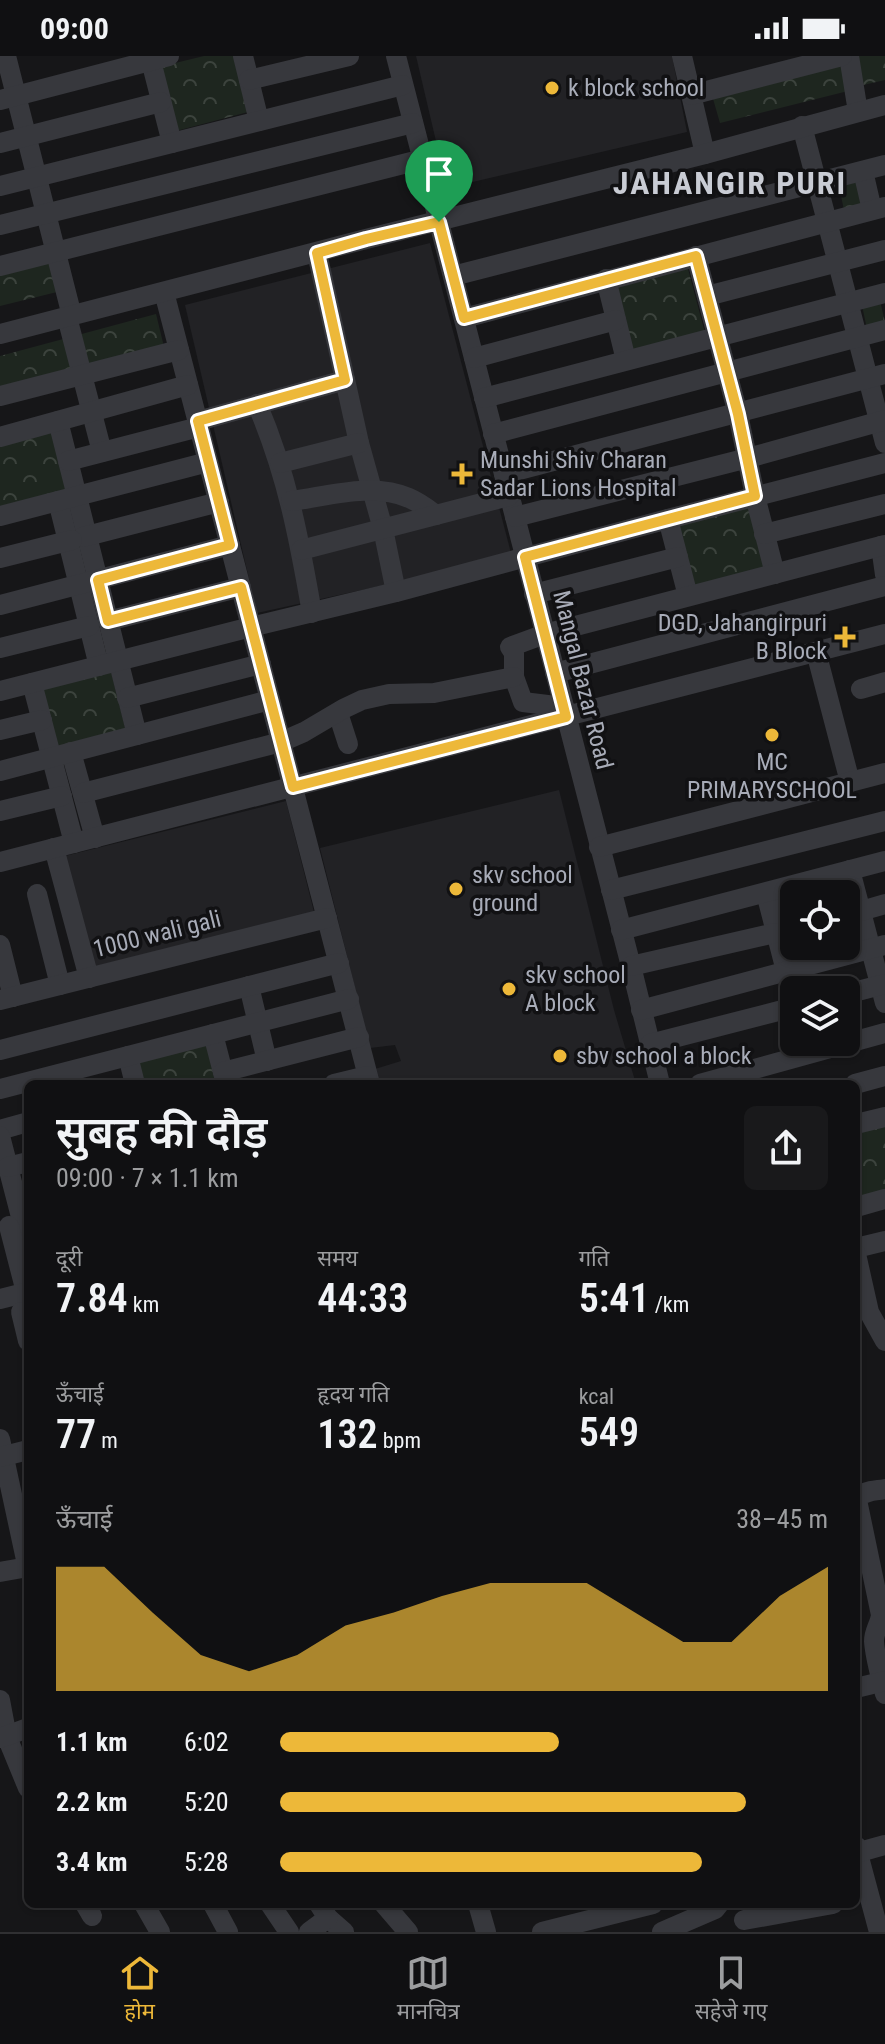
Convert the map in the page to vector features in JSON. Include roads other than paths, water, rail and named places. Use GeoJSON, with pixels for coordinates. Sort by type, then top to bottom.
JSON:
{"type":"FeatureCollection","features":[{"type":"Feature","properties":{"kind":"street"},"geometry":{"type":"LineString","coordinates":[[243,56],[259,121]]}},
{"type":"Feature","properties":{"kind":"street"},"geometry":{"type":"LineString","coordinates":[[249,80],[349,56]]}},
{"type":"Feature","properties":{"kind":"street","name":"Mangal Bazar Road"},"geometry":{"type":"LineString","coordinates":[[396,56],[659,1080]]}},
{"type":"Feature","properties":{"kind":"street"},"geometry":{"type":"LineString","coordinates":[[682,56],[705,154]]}},
{"type":"Feature","properties":{"kind":"street"},"geometry":{"type":"LineString","coordinates":[[849,56],[858,112]]}},
{"type":"Feature","properties":{"kind":"street"},"geometry":{"type":"LineString","coordinates":[[691,95],[833,57]]}},
{"type":"Feature","properties":{"kind":"street"},"geometry":{"type":"LineString","coordinates":[[7,58],[8,98],[27,136],[102,452]]}},
{"type":"Feature","properties":{"kind":"street"},"geometry":{"type":"LineString","coordinates":[[8,98],[160,58],[161,102],[172,143]]}},
{"type":"Feature","properties":{"kind":"street"},"geometry":{"type":"LineString","coordinates":[[0,186],[403,85]]}},
{"type":"Feature","properties":{"kind":"street"},"geometry":{"type":"LineString","coordinates":[[0,143],[161,102]]}},
{"type":"Feature","properties":{"kind":"street"},"geometry":{"type":"LineString","coordinates":[[0,334],[885,105]]}},
{"type":"Feature","properties":{"kind":"street"},"geometry":{"type":"LineString","coordinates":[[0,225],[413,123]]}},
{"type":"Feature","properties":{"kind":"street"},"geometry":{"type":"LineString","coordinates":[[802,126],[857,337],[877,376],[885,443]]}},
{"type":"Feature","properties":{"kind":"street"},"geometry":{"type":"LineString","coordinates":[[0,266],[423,159]]}},
{"type":"Feature","properties":{"kind":"street"},"geometry":{"type":"LineString","coordinates":[[453,276],[885,165]]}},
{"type":"Feature","properties":{"kind":"street"},"geometry":{"type":"LineString","coordinates":[[464,318],[878,209],[863,171]]}},
{"type":"Feature","properties":{"kind":"street"},"geometry":{"type":"LineString","coordinates":[[707,296],[885,250]]}},
{"type":"Feature","properties":{"kind":"street"},"geometry":{"type":"LineString","coordinates":[[317,253],[396,592]]}},
{"type":"Feature","properties":{"kind":"street"},"geometry":{"type":"LineString","coordinates":[[696,256],[738,414],[775,574]]}},
{"type":"Feature","properties":{"kind":"street"},"geometry":{"type":"LineString","coordinates":[[606,279],[626,360]]}},
{"type":"Feature","properties":{"kind":"street"},"geometry":{"type":"LineString","coordinates":[[164,292],[369,1080]]}},
{"type":"Feature","properties":{"kind":"street"},"geometry":{"type":"LineString","coordinates":[[484,398],[885,293]]}},
{"type":"Feature","properties":{"kind":"street"},"geometry":{"type":"LineString","coordinates":[[474,358],[616,320]]}},
{"type":"Feature","properties":{"kind":"street"},"geometry":{"type":"LineString","coordinates":[[493,434],[885,330]]}},
{"type":"Feature","properties":{"kind":"street"},"geometry":{"type":"LineString","coordinates":[[0,396],[179,350]]}},
{"type":"Feature","properties":{"kind":"street"},"geometry":{"type":"LineString","coordinates":[[504,474],[877,376]]}},
{"type":"Feature","properties":{"kind":"street"},"geometry":{"type":"LineString","coordinates":[[68,461],[345,380]]}},
{"type":"Feature","properties":{"kind":"street"},"geometry":{"type":"LineString","coordinates":[[0,437],[188,385]]}},
{"type":"Feature","properties":{"kind":"street"},"geometry":{"type":"LineString","coordinates":[[257,404],[291,501],[312,613]]}},
{"type":"Feature","properties":{"kind":"street"},"geometry":{"type":"LineString","coordinates":[[58,421],[68,461],[67,499],[108,663],[127,698],[137,735]]}},
{"type":"Feature","properties":{"kind":"street"},"geometry":{"type":"LineString","coordinates":[[515,517],[882,421]]}},
{"type":"Feature","properties":{"kind":"street"},"geometry":{"type":"LineString","coordinates":[[280,463],[359,443]]}},
{"type":"Feature","properties":{"kind":"street"},"geometry":{"type":"LineString","coordinates":[[0,516],[208,462]]}},
{"type":"Feature","properties":{"kind":"street"},"geometry":{"type":"LineString","coordinates":[[0,691],[396,592],[885,463]]}},
{"type":"Feature","properties":{"kind":"street"},"geometry":{"type":"LineString","coordinates":[[291,501],[371,489],[409,498],[436,515]]}},
{"type":"Feature","properties":{"kind":"street"},"geometry":{"type":"LineString","coordinates":[[301,550],[509,496]]}},
{"type":"Feature","properties":{"kind":"street"},"geometry":{"type":"LineString","coordinates":[[0,558],[219,502]]}},
{"type":"Feature","properties":{"kind":"street"},"geometry":{"type":"LineString","coordinates":[[764,534],[885,504]]}},
{"type":"Feature","properties":{"kind":"street"},"geometry":{"type":"LineString","coordinates":[[668,519],[688,596]]}},
{"type":"Feature","properties":{"kind":"street"},"geometry":{"type":"LineString","coordinates":[[0,605],[230,545]]}},
{"type":"Feature","properties":{"kind":"street"},"geometry":{"type":"LineString","coordinates":[[565,712],[523,702],[514,677],[514,653],[510,647],[545,634],[883,546],[885,575]]}},
{"type":"Feature","properties":{"kind":"street"},"geometry":{"type":"LineString","coordinates":[[534,594],[678,557]]}},
{"type":"Feature","properties":{"kind":"street"},"geometry":{"type":"LineString","coordinates":[[555,673],[885,586]]}},
{"type":"Feature","properties":{"kind":"street"},"geometry":{"type":"LineString","coordinates":[[0,648],[241,587]]}},
{"type":"Feature","properties":{"kind":"street"},"geometry":{"type":"LineString","coordinates":[[0,862],[293,787],[565,712],[885,634]]}},
{"type":"Feature","properties":{"kind":"street"},"geometry":{"type":"LineString","coordinates":[[816,652],[850,782]]}},
{"type":"Feature","properties":{"kind":"street"},"geometry":{"type":"LineString","coordinates":[[127,698],[261,664]]}},
{"type":"Feature","properties":{"kind":"street"},"geometry":{"type":"LineString","coordinates":[[0,811],[281,742],[362,700],[389,694],[434,693],[514,677]]}},
{"type":"Feature","properties":{"kind":"street"},"geometry":{"type":"LineString","coordinates":[[861,689],[885,682]]}},
{"type":"Feature","properties":{"kind":"street"},"geometry":{"type":"LineString","coordinates":[[32,683],[42,720],[62,755],[72,794],[95,838]]}},
{"type":"Feature","properties":{"kind":"street"},"geometry":{"type":"LineString","coordinates":[[0,771],[270,700]]}},
{"type":"Feature","properties":{"kind":"street"},"geometry":{"type":"LineString","coordinates":[[338,713],[348,744]]}},
{"type":"Feature","properties":{"kind":"street"},"geometry":{"type":"LineString","coordinates":[[0,730],[42,720]]}},
{"type":"Feature","properties":{"kind":"street"},"geometry":{"type":"LineString","coordinates":[[599,847],[885,773]]}},
{"type":"Feature","properties":{"kind":"street"},"geometry":{"type":"LineString","coordinates":[[72,794],[64,846],[89,978]]}},
{"type":"Feature","properties":{"kind":"street"},"geometry":{"type":"LineString","coordinates":[[611,890],[885,821]]}},
{"type":"Feature","properties":{"kind":"street"},"geometry":{"type":"LineString","coordinates":[[621,930],[885,861]]}},
{"type":"Feature","properties":{"kind":"street"},"geometry":{"type":"LineString","coordinates":[[850,870],[861,911],[878,947],[884,991],[860,993]]}},
{"type":"Feature","properties":{"kind":"street"},"geometry":{"type":"LineString","coordinates":[[766,893],[786,971]]}},
{"type":"Feature","properties":{"kind":"street"},"geometry":{"type":"LineString","coordinates":[[37,894],[60,985]]}},
{"type":"Feature","properties":{"kind":"street"},"geometry":{"type":"LineString","coordinates":[[861,911],[885,904]]}},
{"type":"Feature","properties":{"kind":"street","name":"1000 wali gali"},"geometry":{"type":"LineString","coordinates":[[6,999],[327,918]]}},
{"type":"Feature","properties":{"kind":"street"},"geometry":{"type":"LineString","coordinates":[[631,966],[775,933]]}},
{"type":"Feature","properties":{"kind":"street"},"geometry":{"type":"LineString","coordinates":[[0,945],[6,999]]}},
{"type":"Feature","properties":{"kind":"street"},"geometry":{"type":"LineString","coordinates":[[641,1010],[878,947]]}},
{"type":"Feature","properties":{"kind":"street"},"geometry":{"type":"LineString","coordinates":[[0,1050],[339,963]]}},
{"type":"Feature","properties":{"kind":"street"},"geometry":{"type":"LineString","coordinates":[[249,986],[267,1061]]}},
{"type":"Feature","properties":{"kind":"street"},"geometry":{"type":"LineString","coordinates":[[35,1080],[349,999]]}},
{"type":"Feature","properties":{"kind":"street"},"geometry":{"type":"LineString","coordinates":[[650,1044],[780,1011]]}},
{"type":"Feature","properties":{"kind":"street"},"geometry":{"type":"LineString","coordinates":[[715,1080],[885,1033]]}},
{"type":"Feature","properties":{"kind":"street"},"geometry":{"type":"LineString","coordinates":[[213,1034],[224,1078],[267,1061],[359,1037]]}},
{"type":"Feature","properties":{"kind":"street"},"geometry":{"type":"LineString","coordinates":[[128,1056],[134,1080]]}},
{"type":"Feature","properties":{"kind":"street"},"geometry":{"type":"LineString","coordinates":[[860,1083],[885,1076]]}},
{"type":"Feature","properties":{"kind":"street"},"geometry":{"type":"LineString","coordinates":[[0,1089],[24,1083]]}},
{"type":"Feature","properties":{"kind":"street"},"geometry":{"type":"LineString","coordinates":[[860,1123],[885,1117]]}},
{"type":"Feature","properties":{"kind":"street"},"geometry":{"type":"LineString","coordinates":[[0,1130],[24,1123]]}},
{"type":"Feature","properties":{"kind":"street"},"geometry":{"type":"LineString","coordinates":[[0,1136],[23,1207]]}},
{"type":"Feature","properties":{"kind":"street"},"geometry":{"type":"LineString","coordinates":[[8,1167],[24,1163]]}},
{"type":"Feature","properties":{"kind":"street"},"geometry":{"type":"LineString","coordinates":[[0,1187],[24,1295]]}},
{"type":"Feature","properties":{"kind":"street"},"geometry":{"type":"LineString","coordinates":[[860,1206],[885,1199]]}},
{"type":"Feature","properties":{"kind":"street"},"geometry":{"type":"LineString","coordinates":[[860,1250],[885,1241]]}},
{"type":"Feature","properties":{"kind":"street"},"geometry":{"type":"LineString","coordinates":[[860,1266],[870,1305],[885,1341]]}},
{"type":"Feature","properties":{"kind":"street"},"geometry":{"type":"LineString","coordinates":[[0,1299],[24,1299]]}},
{"type":"Feature","properties":{"kind":"street"},"geometry":{"type":"LineString","coordinates":[[24,1450],[1,1451],[24,1551]]}},
{"type":"Feature","properties":{"kind":"street"},"geometry":{"type":"LineString","coordinates":[[860,1495],[885,1489]]}},
{"type":"Feature","properties":{"kind":"street"},"geometry":{"type":"LineString","coordinates":[[860,1514],[881,1615],[874,1642],[884,1686],[860,1688]]}},
{"type":"Feature","properties":{"kind":"street"},"geometry":{"type":"LineString","coordinates":[[0,1572],[24,1569]]}},
{"type":"Feature","properties":{"kind":"street"},"geometry":{"type":"LineString","coordinates":[[860,1630],[880,1623]]}},
{"type":"Feature","properties":{"kind":"street"},"geometry":{"type":"LineString","coordinates":[[0,1700],[3,1737],[24,1780]]}},
{"type":"Feature","properties":{"kind":"street"},"geometry":{"type":"LineString","coordinates":[[3,1737],[24,1729]]}},
{"type":"Feature","properties":{"kind":"street"},"geometry":{"type":"LineString","coordinates":[[860,1849],[885,1845]]}},
{"type":"Feature","properties":{"kind":"street"},"geometry":{"type":"LineString","coordinates":[[860,1860],[878,1930]]}},
{"type":"Feature","properties":{"kind":"street"},"geometry":{"type":"LineString","coordinates":[[146,1908],[160,1932]]}},
{"type":"Feature","properties":{"kind":"street"},"geometry":{"type":"LineString","coordinates":[[215,1908],[228,1932]]}},
{"type":"Feature","properties":{"kind":"street"},"geometry":{"type":"LineString","coordinates":[[273,1908],[289,1932]]}},
{"type":"Feature","properties":{"kind":"street"},"geometry":{"type":"LineString","coordinates":[[387,1908],[408,1932]]}},
{"type":"Feature","properties":{"kind":"street"},"geometry":{"type":"LineString","coordinates":[[464,1932],[485,1929],[479,1908]]}},
{"type":"Feature","properties":{"kind":"street"},"geometry":{"type":"LineString","coordinates":[[542,1932],[620,1908]]}},
{"type":"Feature","properties":{"kind":"street"},"geometry":{"type":"LineString","coordinates":[[662,1932],[716,1908]]}},
{"type":"Feature","properties":{"kind":"street"},"geometry":{"type":"LineString","coordinates":[[744,1920],[811,1908]]}},
{"type":"Feature","properties":{"kind":"street"},"geometry":{"type":"LineString","coordinates":[[309,1932],[330,1918]]}},
{"type":"Feature","properties":{"kind":"place","name":"k block school"},"geometry":{"type":"Point","coordinates":[552,88]}},
{"type":"Feature","properties":{"kind":"place","name":"Munshi Shiv Charan Sadar Lions Hospital"},"geometry":{"type":"Point","coordinates":[462,474]}},
{"type":"Feature","properties":{"kind":"place","name":"DGD, Jahangirpuri B Block"},"geometry":{"type":"Point","coordinates":[845,637]}},
{"type":"Feature","properties":{"kind":"place","name":"MC PRIMARYSCHOOL"},"geometry":{"type":"Point","coordinates":[772,735]}},
{"type":"Feature","properties":{"kind":"place","name":"skv school ground"},"geometry":{"type":"Point","coordinates":[456,889]}},
{"type":"Feature","properties":{"kind":"place","name":"skv school A block"},"geometry":{"type":"Point","coordinates":[509,989]}},
{"type":"Feature","properties":{"kind":"place","name":"sbv school a block"},"geometry":{"type":"Point","coordinates":[560,1056]}},
{"type":"Feature","properties":{"kind":"district","name":"JAHANGIR PURI"},"geometry":{"type":"Point","coordinates":[730,183]}}]}
